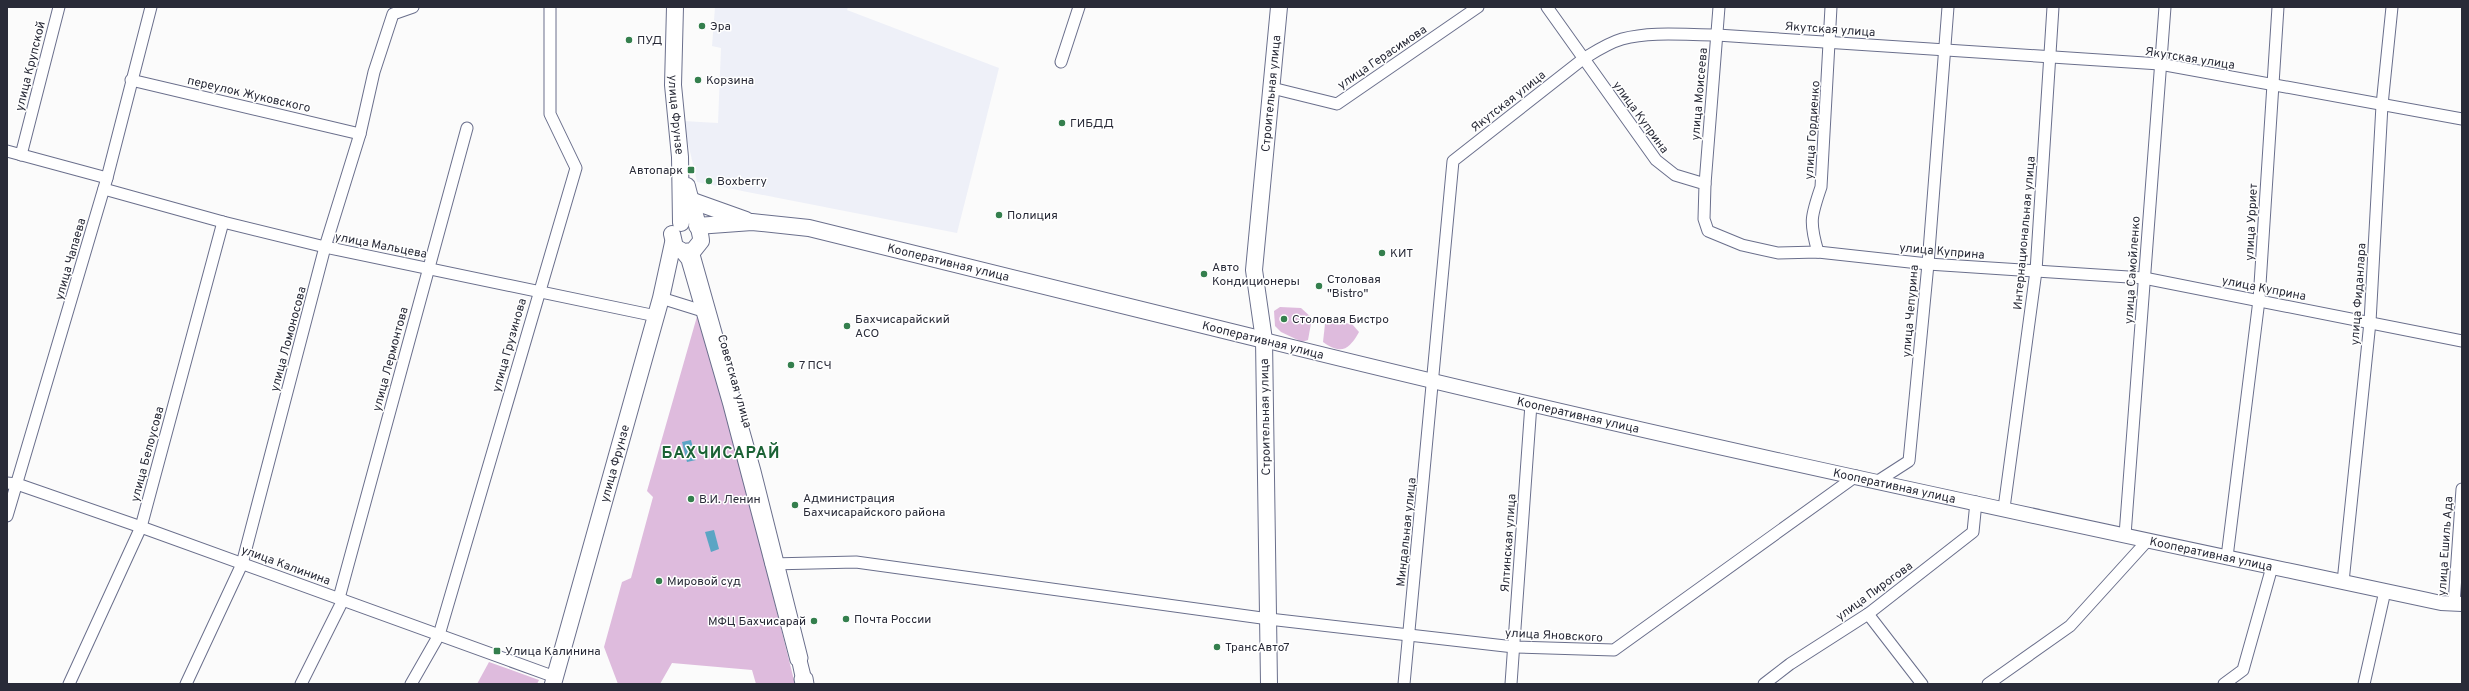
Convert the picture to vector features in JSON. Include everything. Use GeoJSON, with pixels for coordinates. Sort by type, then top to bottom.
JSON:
{"type":"FeatureCollection","features":[{"type":"Feature","properties":{"kind":"main road","name":"улица Фрунзе"},"geometry":{"type":"LineString","coordinates":[[554,681],[661,298],[686,247],[674,229],[689,225],[672,85],[675,7]]}},
{"type":"Feature","properties":{"kind":"main road","name":"Строительная улица"},"geometry":{"type":"LineString","coordinates":[[1269,684],[1264,340],[1254,270],[1279,7]]}},
{"type":"Feature","properties":{"kind":"main road"},"geometry":{"type":"LineString","coordinates":[[680,157],[690,200],[689,225],[701,232],[686,247]]}},
{"type":"Feature","properties":{"kind":"main road"},"geometry":{"type":"LineString","coordinates":[[690,200],[752,222]]}},
{"type":"Feature","properties":{"kind":"main road"},"geometry":{"type":"LineString","coordinates":[[686,247],[752,222]]}},
{"type":"Feature","properties":{"kind":"main road","name":"Кооперативная улица"},"geometry":{"type":"LineString","coordinates":[[689,225],[752,222],[809,228],[1264,340]]}},
{"type":"Feature","properties":{"kind":"street","name":"улица Крупской"},"geometry":{"type":"LineString","coordinates":[[21,155],[59,7]]}},
{"type":"Feature","properties":{"kind":"street","name":"улица Чапаева"},"geometry":{"type":"LineString","coordinates":[[7,516],[12,484],[104,189],[151,7]]}},
{"type":"Feature","properties":{"kind":"street","name":"улица Ломоносова"},"geometry":{"type":"LineString","coordinates":[[186,684],[242,564],[325,247],[360,134],[374,72],[393,14],[412,7]]}},
{"type":"Feature","properties":{"kind":"street","name":"улица Грузинова"},"geometry":{"type":"LineString","coordinates":[[411,684],[439,635],[538,291],[576,168],[550,114],[550,7]]}},
{"type":"Feature","properties":{"kind":"street"},"geometry":{"type":"LineString","coordinates":[[1061,62],[1079,7]]}},
{"type":"Feature","properties":{"kind":"street","name":"улица Герасимова"},"geometry":{"type":"LineString","coordinates":[[1272,88],[1337,104],[1478,7]]}},
{"type":"Feature","properties":{"kind":"street","name":"улица Куприна"},"geometry":{"type":"LineString","coordinates":[[1547,7],[1656,160],[1675,176],[1705,184],[1704,225],[1714,234],[1742,245],[1778,252],[1818,252],[1928,264],[2144,278],[2462,341]]}},
{"type":"Feature","properties":{"kind":"street","name":"улица Моисеева"},"geometry":{"type":"LineString","coordinates":[[1705,184],[1719,7]]}},
{"type":"Feature","properties":{"kind":"street","name":"улица Гордиенко"},"geometry":{"type":"LineString","coordinates":[[1818,252],[1812,230],[1812,215],[1821,187],[1831,7]]}},
{"type":"Feature","properties":{"kind":"street","name":"улица Чепурина"},"geometry":{"type":"LineString","coordinates":[[1878,480],[1909,461],[1928,264],[1946,50],[1948,7]]}},
{"type":"Feature","properties":{"kind":"street","name":"Интернациональная улица"},"geometry":{"type":"LineString","coordinates":[[2004,508],[2036,271],[2053,7]]}},
{"type":"Feature","properties":{"kind":"street","name":"улица Самойленко"},"geometry":{"type":"LineString","coordinates":[[2125,535],[2164,7]]}},
{"type":"Feature","properties":{"kind":"street","name":"улица Урриет"},"geometry":{"type":"LineString","coordinates":[[2227,557],[2259,300],[2271,84],[2278,7]]}},
{"type":"Feature","properties":{"kind":"street","name":"улица Фиданлара"},"geometry":{"type":"LineString","coordinates":[[2343,582],[2370,322],[2382,105],[2392,7]]}},
{"type":"Feature","properties":{"kind":"street","name":"Якутская улица"},"geometry":{"type":"LineString","coordinates":[[1433,382],[1453,161],[1583,59],[1604,46],[1622,39],[1644,35],[1717,35],[2160,64],[2462,120]]}},
{"type":"Feature","properties":{"kind":"street","name":"переулок Жуковского"},"geometry":{"type":"LineString","coordinates":[[131,80],[360,134]]}},
{"type":"Feature","properties":{"kind":"street","name":"улица Лермонтова"},"geometry":{"type":"LineString","coordinates":[[301,684],[341,599],[428,267],[467,128]]}},
{"type":"Feature","properties":{"kind":"street"},"geometry":{"type":"LineString","coordinates":[[7,151],[107,178]]}},
{"type":"Feature","properties":{"kind":"street","name":"улица Мальцева"},"geometry":{"type":"LineString","coordinates":[[104,189],[223,222],[325,247],[428,267],[656,316]]}},
{"type":"Feature","properties":{"kind":"street","name":"улица Белоусова"},"geometry":{"type":"LineString","coordinates":[[69,684],[141,526],[223,222]]}},
{"type":"Feature","properties":{"kind":"street","name":"Советская улица"},"geometry":{"type":"LineString","coordinates":[[686,247],[687,260],[706,312],[729,405],[775,564],[799,659]]}},
{"type":"Feature","properties":{"kind":"street"},"geometry":{"type":"LineString","coordinates":[[661,298],[706,312]]}},
{"type":"Feature","properties":{"kind":"street","name":"Кооперативная улица"},"geometry":{"type":"LineString","coordinates":[[1264,340],[1433,382],[1856,476],[2441,603],[2458,604]]}},
{"type":"Feature","properties":{"kind":"street","name":"Миндальная улица"},"geometry":{"type":"LineString","coordinates":[[1404,684],[1433,382]]}},
{"type":"Feature","properties":{"kind":"street","name":"Ялтинская улица"},"geometry":{"type":"LineString","coordinates":[[1511,684],[1531,404]]}},
{"type":"Feature","properties":{"kind":"street","name":"улица Яновского"},"geometry":{"type":"LineString","coordinates":[[775,564],[856,562],[1269,619],[1514,647],[1614,650],[1856,476]]}},
{"type":"Feature","properties":{"kind":"street","name":"улица Калинина"},"geometry":{"type":"LineString","coordinates":[[12,484],[141,526],[439,635],[554,681]]}},
{"type":"Feature","properties":{"kind":"street","name":"улица Ешиль Ада"},"geometry":{"type":"LineString","coordinates":[[2458,604],[2462,489]]}},
{"type":"Feature","properties":{"kind":"street","name":"улица Пирогова"},"geometry":{"type":"LineString","coordinates":[[1764,684],[1790,664],[1868,614],[1973,532],[1976,502]]}},
{"type":"Feature","properties":{"kind":"street"},"geometry":{"type":"LineString","coordinates":[[1988,684],[2070,626],[2148,540]]}},
{"type":"Feature","properties":{"kind":"street"},"geometry":{"type":"LineString","coordinates":[[2224,684],[2243,670],[2272,567]]}},
{"type":"Feature","properties":{"kind":"street"},"geometry":{"type":"LineString","coordinates":[[2364,684],[2385,591]]}},
{"type":"Feature","properties":{"kind":"street"},"geometry":{"type":"LineString","coordinates":[[1868,614],[1922,684]]}},
{"type":"Feature","properties":{"kind":"street"},"geometry":{"type":"LineString","coordinates":[[799,659],[804,681]]}},
{"type":"Feature","properties":{"kind":"shaded area"},"geometry":{"type":"Polygon","coordinates":[[[715,7],[848,7],[847,10],[999,68],[957,233],[697,182],[683,121],[718,123],[721,48],[712,46],[715,7]]]}},
{"type":"Feature","properties":{"kind":"shaded area"},"geometry":{"type":"Polygon","coordinates":[[[700,306],[795,684],[756,684],[752,670],[672,663],[660,684],[618,684],[604,647],[622,582],[631,578],[653,497],[647,491],[700,306]]]}},
{"type":"Feature","properties":{"kind":"shaded area"},"geometry":{"type":"Polygon","coordinates":[[[1280,307],[1301,308],[1312,318],[1308,340],[1302,342],[1281,332],[1275,326],[1274,311],[1280,307]]]}},
{"type":"Feature","properties":{"kind":"shaded area"},"geometry":{"type":"Polygon","coordinates":[[[1336,322],[1352,324],[1359,332],[1352,343],[1344,349],[1329,346],[1323,342],[1325,324],[1336,322]]]}},
{"type":"Feature","properties":{"kind":"shaded area"},"geometry":{"type":"Polygon","coordinates":[[[489,662],[539,680],[537,684],[477,684],[489,662]]]}},
{"type":"Feature","properties":{"kind":"water"},"geometry":{"type":"Polygon","coordinates":[[[691,440],[696,460],[687,462],[682,442],[691,440]]]}},
{"type":"Feature","properties":{"kind":"water"},"geometry":{"type":"Polygon","coordinates":[[[714,530],[719,549],[711,552],[705,532],[714,530]]]}},
{"type":"Feature","properties":{"kind":"place","name":"Эра"},"geometry":{"type":"Point","coordinates":[702,26]}},
{"type":"Feature","properties":{"kind":"place","name":"ПУД"},"geometry":{"type":"Point","coordinates":[629,40]}},
{"type":"Feature","properties":{"kind":"place","name":"Корзина"},"geometry":{"type":"Point","coordinates":[698,80]}},
{"type":"Feature","properties":{"kind":"place","name":"ГИБДД"},"geometry":{"type":"Point","coordinates":[1062,123]}},
{"type":"Feature","properties":{"kind":"place","name":"Автопарк"},"geometry":{"type":"Point","coordinates":[691,170]}},
{"type":"Feature","properties":{"kind":"place","name":"Boxberry"},"geometry":{"type":"Point","coordinates":[709,181]}},
{"type":"Feature","properties":{"kind":"place","name":"Полиция"},"geometry":{"type":"Point","coordinates":[999,215]}},
{"type":"Feature","properties":{"kind":"place","name":"КИТ"},"geometry":{"type":"Point","coordinates":[1382,253]}},
{"type":"Feature","properties":{"kind":"place","name":"Авто Кондиционеры"},"geometry":{"type":"Point","coordinates":[1204,274]}},
{"type":"Feature","properties":{"kind":"place","name":"Столовая \"Bistro\""},"geometry":{"type":"Point","coordinates":[1319,286]}},
{"type":"Feature","properties":{"kind":"place","name":"Столовая Бистро"},"geometry":{"type":"Point","coordinates":[1284,319]}},
{"type":"Feature","properties":{"kind":"place","name":"Бахчисарайский АСО"},"geometry":{"type":"Point","coordinates":[847,326]}},
{"type":"Feature","properties":{"kind":"place","name":"7 ПСЧ"},"geometry":{"type":"Point","coordinates":[791,365]}},
{"type":"Feature","properties":{"kind":"place","name":"В.И. Ленин"},"geometry":{"type":"Point","coordinates":[691,499]}},
{"type":"Feature","properties":{"kind":"place","name":"Администрация Бахчисарайского района"},"geometry":{"type":"Point","coordinates":[795,505]}},
{"type":"Feature","properties":{"kind":"place","name":"Мировой суд"},"geometry":{"type":"Point","coordinates":[659,581]}},
{"type":"Feature","properties":{"kind":"place","name":"Почта России"},"geometry":{"type":"Point","coordinates":[846,619]}},
{"type":"Feature","properties":{"kind":"place","name":"МФЦ Бахчисарай"},"geometry":{"type":"Point","coordinates":[814,621]}},
{"type":"Feature","properties":{"kind":"place","name":"ТрансАвто7"},"geometry":{"type":"Point","coordinates":[1217,647]}},
{"type":"Feature","properties":{"kind":"place","name":"Улица Калинина"},"geometry":{"type":"Point","coordinates":[497,651]}},
{"type":"Feature","properties":{"kind":"district","name":"БАХЧИСАРАЙ"},"geometry":{"type":"Point","coordinates":[721,452]}}]}
